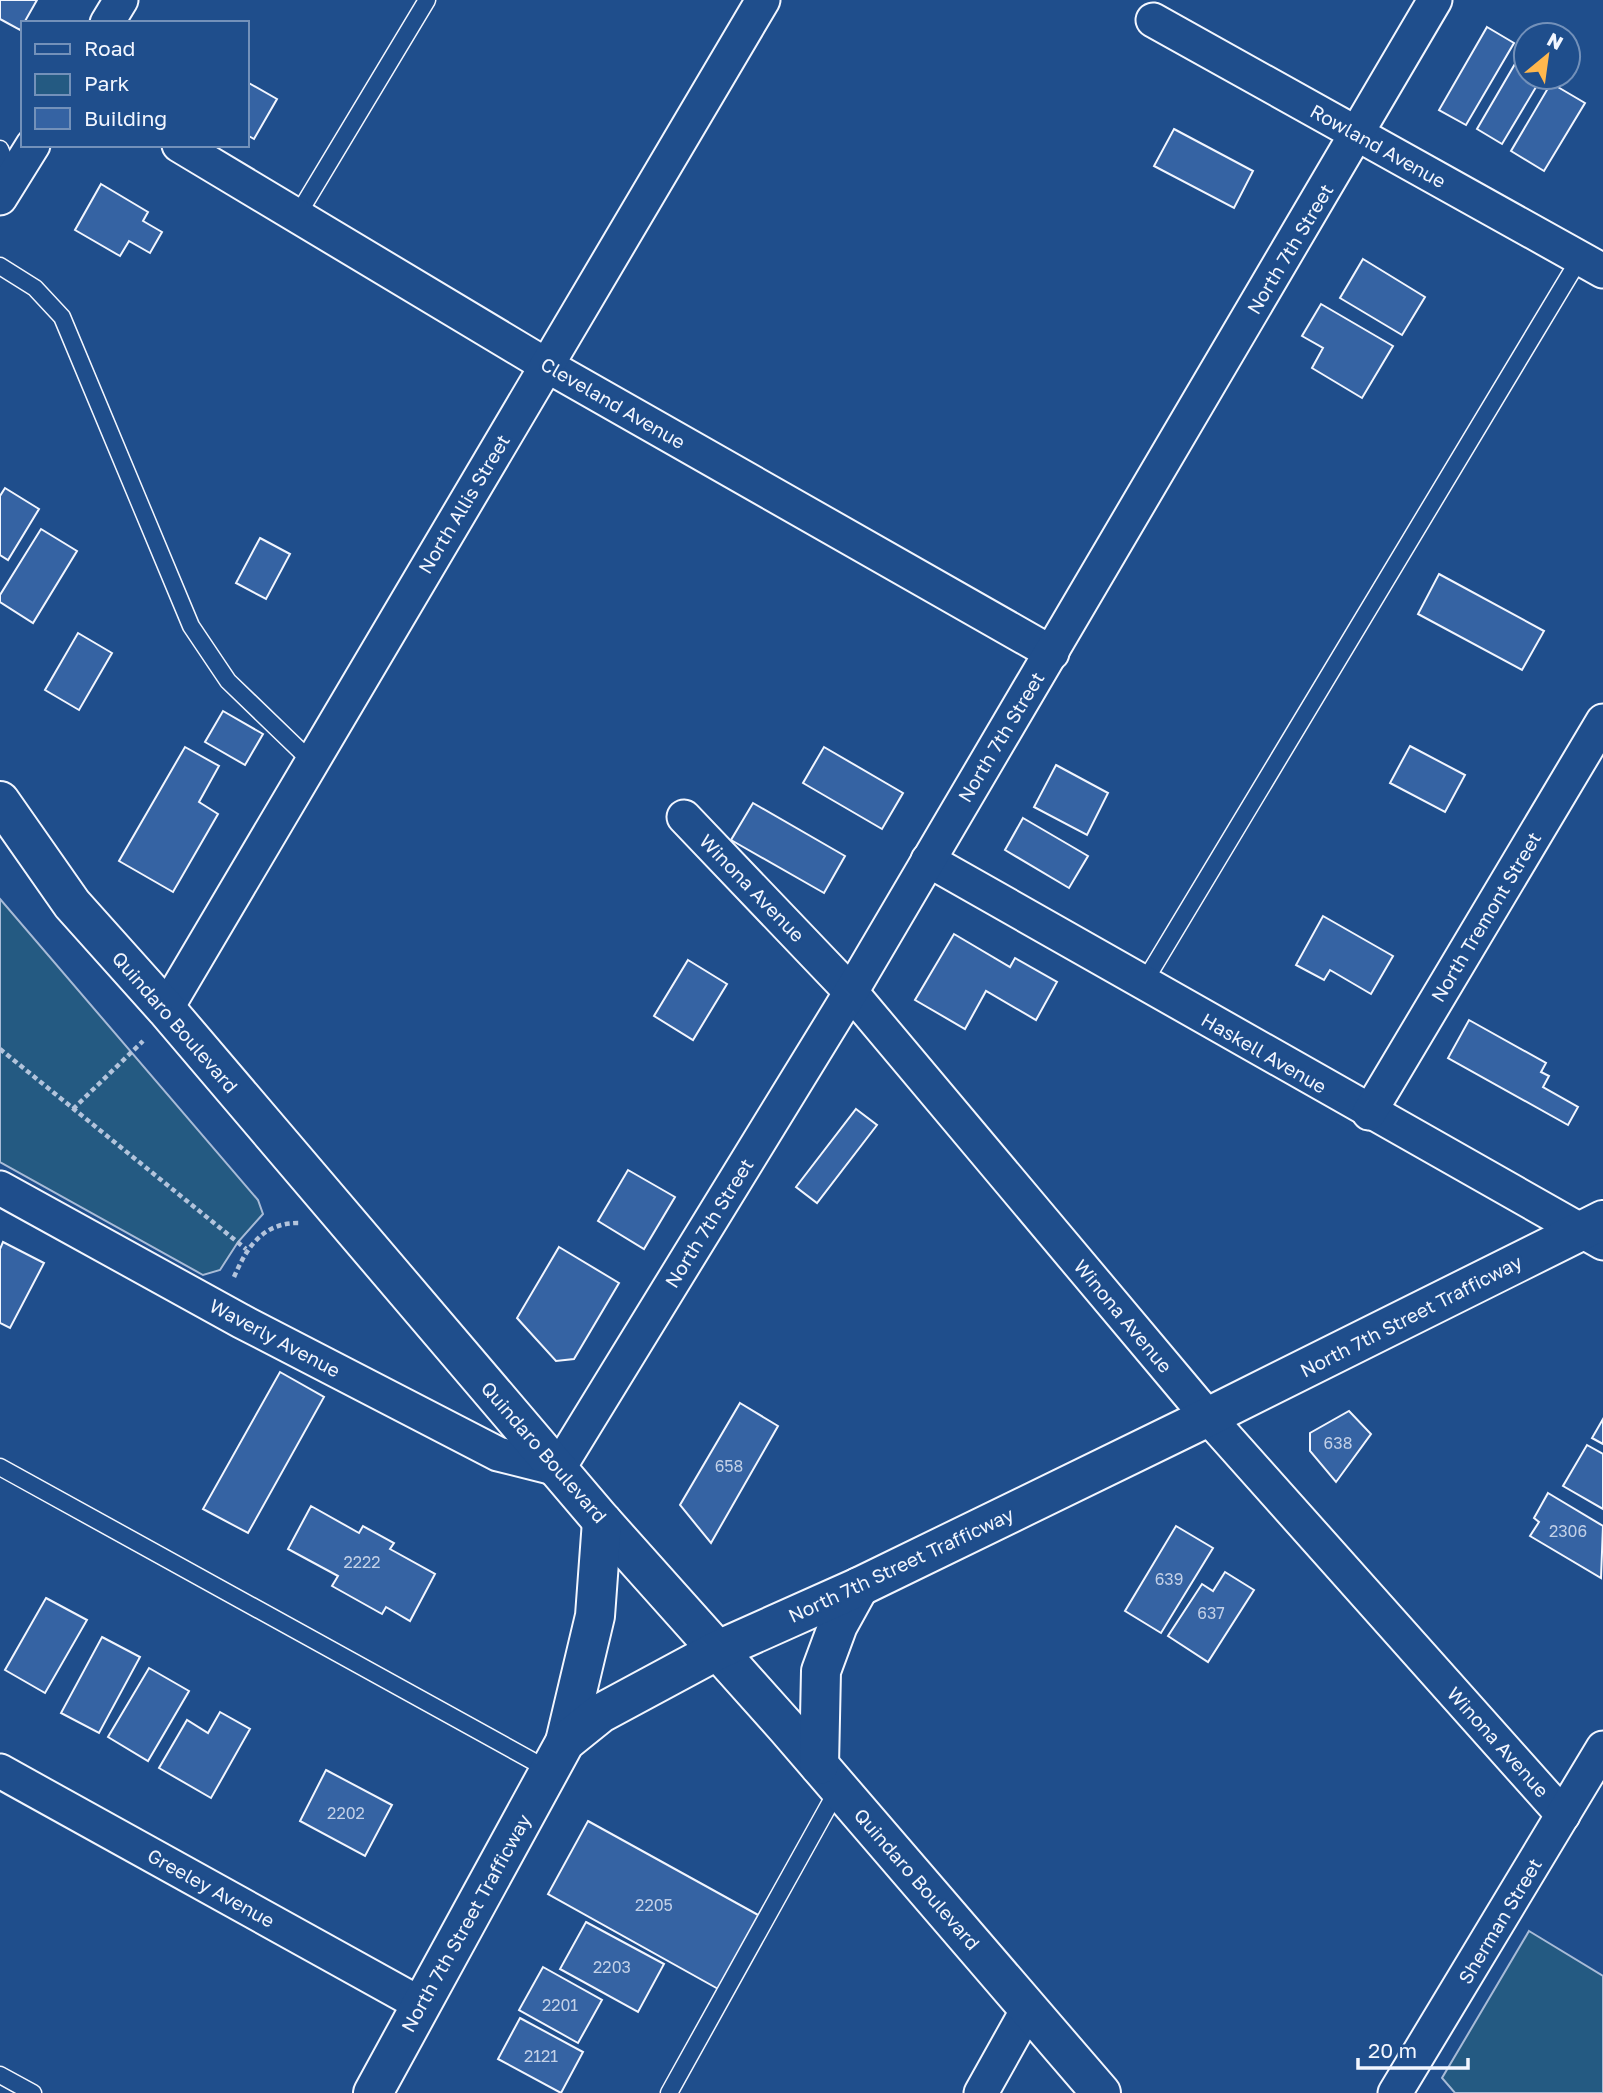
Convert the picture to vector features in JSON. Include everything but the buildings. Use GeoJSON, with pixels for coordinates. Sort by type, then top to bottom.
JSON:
{"type":"FeatureCollection","features":[{"type":"Feature","properties":{"kind":"main road","name":"Quindaro Boulevard"},"geometry":{"type":"LineString","coordinates":[[0,801],[72,904],[166,1009],[602,1521],[829,1777],[1101,2093]]}},
{"type":"Feature","properties":{"kind":"main road","name":"North 7th Street Trafficway"},"geometry":{"type":"LineString","coordinates":[[373,2093],[557,1756],[601,1713],[718,1650],[859,1587],[1596,1231]]}},
{"type":"Feature","properties":{"kind":"main road"},"geometry":{"type":"LineString","coordinates":[[557,1756],[595,1616],[602,1521]]}},
{"type":"Feature","properties":{"kind":"main road"},"geometry":{"type":"LineString","coordinates":[[829,1777],[821,1671],[838,1625],[859,1587]]}},
{"type":"Feature","properties":{"kind":"street"},"geometry":{"type":"LineString","coordinates":[[108,21],[121,0]]}},
{"type":"Feature","properties":{"kind":"street","name":"North Allis Street"},"geometry":{"type":"LineString","coordinates":[[166,1009],[762,0]]}},
{"type":"Feature","properties":{"kind":"street","name":"North 7th Street"},"geometry":{"type":"LineString","coordinates":[[558,1469],[851,992],[1435,0]]}},
{"type":"Feature","properties":{"kind":"street","name":"Rowland Avenue"},"geometry":{"type":"LineString","coordinates":[[1153,20],[1592,265]]}},
{"type":"Feature","properties":{"kind":"street"},"geometry":{"type":"LineString","coordinates":[[4,175],[31,147]]}},
{"type":"Feature","properties":{"kind":"street","name":"Cleveland Avenue"},"geometry":{"type":"LineString","coordinates":[[182,147],[546,365],[1052,653]]}},
{"type":"Feature","properties":{"kind":"street","name":"North Tremont Street"},"geometry":{"type":"LineString","coordinates":[[1369,1113],[1603,721]]}},
{"type":"Feature","properties":{"kind":"street","name":"Winona Avenue"},"geometry":{"type":"LineString","coordinates":[[684,817],[851,992],[1208,1417],[1563,1815]]}},
{"type":"Feature","properties":{"kind":"street","name":"Haskell Avenue"},"geometry":{"type":"LineString","coordinates":[[928,860],[1369,1113],[1596,1231]]}},
{"type":"Feature","properties":{"kind":"street","name":"Waverly Avenue"},"geometry":{"type":"LineString","coordinates":[[0,1188],[241,1321],[498,1454],[558,1469]]}},
{"type":"Feature","properties":{"kind":"street","name":"Sherman Street"},"geometry":{"type":"LineString","coordinates":[[1395,2093],[1603,1748]]}},
{"type":"Feature","properties":{"kind":"street","name":"Greeley Avenue"},"geometry":{"type":"LineString","coordinates":[[0,1771],[422,2005]]}},
{"type":"Feature","properties":{"kind":"street"},"geometry":{"type":"LineString","coordinates":[[981,2093],[1028,2009]]}},
{"type":"Feature","properties":{"kind":"lane"},"geometry":{"type":"LineString","coordinates":[[297,216],[427,0]]}},
{"type":"Feature","properties":{"kind":"lane"},"geometry":{"type":"LineString","coordinates":[[1143,984],[1592,265]]}},
{"type":"Feature","properties":{"kind":"lane"},"geometry":{"type":"LineString","coordinates":[[0,266],[35,288],[62,317],[191,626],[228,681],[312,762]]}},
{"type":"Feature","properties":{"kind":"lane"},"geometry":{"type":"LineString","coordinates":[[0,1467],[557,1756]]}},
{"type":"Feature","properties":{"kind":"lane"},"geometry":{"type":"LineString","coordinates":[[670,2093],[829,1777]]}},
{"type":"Feature","properties":{"kind":"lane"},"geometry":{"type":"LineString","coordinates":[[0,2075],[33,2093]]}},
{"type":"Feature","properties":{"kind":"path"},"geometry":{"type":"LineString","coordinates":[[73,1108],[135,1052],[166,1009]]}},
{"type":"Feature","properties":{"kind":"path"},"geometry":{"type":"LineString","coordinates":[[0,1049],[246,1249]]}},
{"type":"Feature","properties":{"kind":"path"},"geometry":{"type":"LineString","coordinates":[[241,1321],[234,1279],[246,1249],[269,1230],[294,1223],[350,1225]]}},
{"type":"Feature","properties":{"kind":"green space"},"geometry":{"type":"Polygon","coordinates":[[[0,899],[258,1200],[263,1214],[238,1242],[220,1270],[203,1275],[0,1162],[0,899]]]}},
{"type":"Feature","properties":{"kind":"green space"},"geometry":{"type":"Polygon","coordinates":[[[1529,1931],[1603,1976],[1603,2093],[1455,2093],[1442,2078],[1529,1931]]]}}]}
